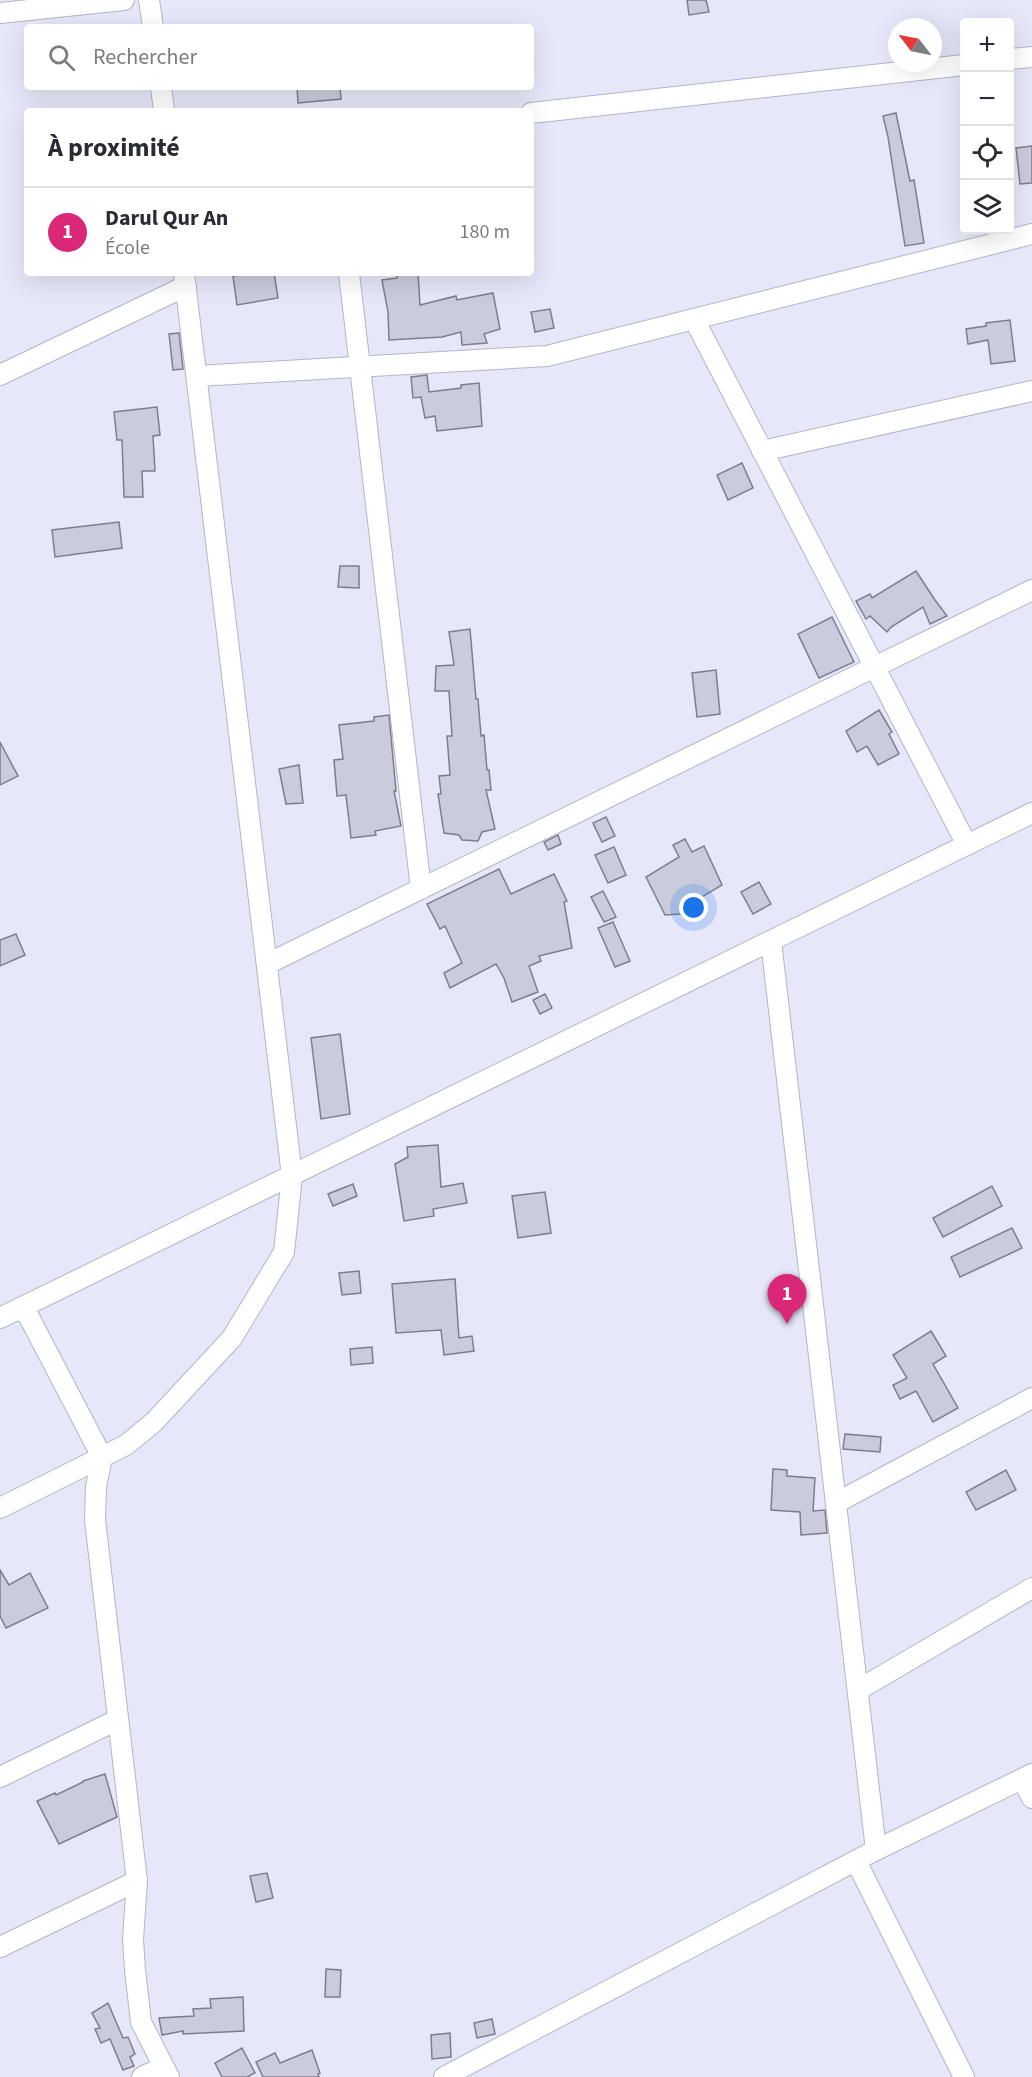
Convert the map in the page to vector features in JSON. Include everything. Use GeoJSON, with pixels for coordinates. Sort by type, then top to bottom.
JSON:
{"type":"FeatureCollection","features":[{"type":"Feature","properties":{"kind":"street"},"geometry":{"type":"LineString","coordinates":[[0,14],[124,0]]}},
{"type":"Feature","properties":{"kind":"street"},"geometry":{"type":"LineString","coordinates":[[149,0],[153,24]]}},
{"type":"Feature","properties":{"kind":"street"},"geometry":{"type":"LineString","coordinates":[[1014,59],[1032,57]]}},
{"type":"Feature","properties":{"kind":"street"},"geometry":{"type":"LineString","coordinates":[[534,113],[960,64]]}},
{"type":"Feature","properties":{"kind":"street"},"geometry":{"type":"LineString","coordinates":[[161,90],[164,108]]}},
{"type":"Feature","properties":{"kind":"street"},"geometry":{"type":"LineString","coordinates":[[197,376],[547,356],[1032,234]]}},
{"type":"Feature","properties":{"kind":"street"},"geometry":{"type":"LineString","coordinates":[[349,276],[421,889]]}},
{"type":"Feature","properties":{"kind":"street"},"geometry":{"type":"LineString","coordinates":[[0,375],[185,279],[292,1176],[284,1252],[232,1338],[154,1422],[126,1445],[0,1508]]}},
{"type":"Feature","properties":{"kind":"street"},"geometry":{"type":"LineString","coordinates":[[694,319],[967,845]]}},
{"type":"Feature","properties":{"kind":"street"},"geometry":{"type":"LineString","coordinates":[[762,451],[1032,392]]}},
{"type":"Feature","properties":{"kind":"street"},"geometry":{"type":"LineString","coordinates":[[267,964],[1032,590]]}},
{"type":"Feature","properties":{"kind":"street"},"geometry":{"type":"LineString","coordinates":[[0,1318],[1032,813]]}},
{"type":"Feature","properties":{"kind":"street"},"geometry":{"type":"LineString","coordinates":[[771,941],[876,1850]]}},
{"type":"Feature","properties":{"kind":"street"},"geometry":{"type":"LineString","coordinates":[[20,1308],[29,1317],[102,1457],[96,1487],[95,1520],[137,1881],[135,1970],[141,2022],[166,2072],[142,2077]]}},
{"type":"Feature","properties":{"kind":"street"},"geometry":{"type":"LineString","coordinates":[[836,1503],[1032,1398]]}},
{"type":"Feature","properties":{"kind":"street"},"geometry":{"type":"LineString","coordinates":[[858,1690],[1032,1588]]}},
{"type":"Feature","properties":{"kind":"street"},"geometry":{"type":"LineString","coordinates":[[0,1777],[117,1720]]}},
{"type":"Feature","properties":{"kind":"street"},"geometry":{"type":"LineString","coordinates":[[444,2077],[876,1850],[1027,1777],[1032,1798]]}},
{"type":"Feature","properties":{"kind":"street"},"geometry":{"type":"LineString","coordinates":[[856,1861],[964,2077]]}},
{"type":"Feature","properties":{"kind":"street"},"geometry":{"type":"LineString","coordinates":[[0,1947],[137,1881]]}},
{"type":"Feature","properties":{"kind":"building"},"geometry":{"type":"Polygon","coordinates":[[[687,0],[706,0],[709,12],[689,15],[687,0]]]}},
{"type":"Feature","properties":{"kind":"building"},"geometry":{"type":"Polygon","coordinates":[[[297,90],[340,90],[341,99],[298,103],[297,90]]]}},
{"type":"Feature","properties":{"kind":"building"},"geometry":{"type":"Polygon","coordinates":[[[896,113],[910,181],[914,180],[924,243],[905,246],[883,116],[896,113]]]}},
{"type":"Feature","properties":{"kind":"building"},"geometry":{"type":"Polygon","coordinates":[[[1032,146],[1032,183],[1020,184],[1016,148],[1032,146]]]}},
{"type":"Feature","properties":{"kind":"building"},"geometry":{"type":"Polygon","coordinates":[[[233,276],[274,276],[278,298],[237,305],[233,276]]]}},
{"type":"Feature","properties":{"kind":"building"},"geometry":{"type":"Polygon","coordinates":[[[397,276],[418,276],[420,305],[456,296],[457,300],[493,293],[500,329],[484,334],[487,343],[462,345],[461,332],[442,337],[389,340],[388,312],[382,280],[397,278],[397,276]]]}},
{"type":"Feature","properties":{"kind":"building"},"geometry":{"type":"Polygon","coordinates":[[[550,309],[554,328],[535,332],[531,312],[550,309]]]}},
{"type":"Feature","properties":{"kind":"building"},"geometry":{"type":"Polygon","coordinates":[[[1010,320],[1015,361],[991,364],[988,340],[968,344],[966,329],[986,326],[986,323],[1010,320]]]}},
{"type":"Feature","properties":{"kind":"building"},"geometry":{"type":"Polygon","coordinates":[[[179,333],[183,369],[173,370],[169,334],[179,333]]]}},
{"type":"Feature","properties":{"kind":"building"},"geometry":{"type":"Polygon","coordinates":[[[427,375],[429,392],[479,383],[482,426],[437,431],[435,416],[425,418],[421,397],[413,398],[411,377],[427,375]]]}},
{"type":"Feature","properties":{"kind":"building"},"geometry":{"type":"Polygon","coordinates":[[[157,407],[160,435],[153,436],[155,471],[142,471],[143,497],[124,497],[122,440],[117,440],[114,412],[157,407]]]}},
{"type":"Feature","properties":{"kind":"building"},"geometry":{"type":"Polygon","coordinates":[[[742,463],[753,488],[728,500],[717,475],[742,463]]]}},
{"type":"Feature","properties":{"kind":"building"},"geometry":{"type":"Polygon","coordinates":[[[119,522],[122,548],[55,557],[52,530],[119,522]]]}},
{"type":"Feature","properties":{"kind":"building"},"geometry":{"type":"Polygon","coordinates":[[[340,566],[359,566],[359,588],[338,587],[340,566]]]}},
{"type":"Feature","properties":{"kind":"building"},"geometry":{"type":"Polygon","coordinates":[[[916,571],[947,616],[930,624],[923,607],[891,627],[887,632],[870,616],[866,619],[856,601],[870,594],[872,598],[916,571]]]}},
{"type":"Feature","properties":{"kind":"building"},"geometry":{"type":"Polygon","coordinates":[[[832,617],[854,662],[819,678],[798,634],[832,617]]]}},
{"type":"Feature","properties":{"kind":"building"},"geometry":{"type":"Polygon","coordinates":[[[470,629],[476,699],[478,699],[481,736],[484,735],[491,790],[486,790],[495,829],[482,832],[478,841],[462,840],[459,835],[444,833],[438,794],[441,794],[439,776],[450,775],[447,736],[452,736],[449,691],[435,691],[436,666],[454,665],[449,632],[470,629]]]}},
{"type":"Feature","properties":{"kind":"building"},"geometry":{"type":"Polygon","coordinates":[[[716,670],[720,714],[697,717],[692,673],[716,670]]]}},
{"type":"Feature","properties":{"kind":"building"},"geometry":{"type":"Polygon","coordinates":[[[879,710],[892,732],[889,734],[899,754],[878,765],[867,746],[857,752],[846,731],[879,710]]]}},
{"type":"Feature","properties":{"kind":"building"},"geometry":{"type":"Polygon","coordinates":[[[389,715],[396,791],[394,791],[401,826],[375,831],[376,835],[351,838],[346,795],[337,796],[334,760],[343,759],[339,725],[374,721],[374,717],[389,715]]]}},
{"type":"Feature","properties":{"kind":"building"},"geometry":{"type":"Polygon","coordinates":[[[0,742],[18,776],[0,785],[0,742]]]}},
{"type":"Feature","properties":{"kind":"building"},"geometry":{"type":"Polygon","coordinates":[[[299,765],[303,803],[286,804],[279,769],[299,765]]]}},
{"type":"Feature","properties":{"kind":"building"},"geometry":{"type":"Polygon","coordinates":[[[606,817],[615,836],[602,842],[593,823],[606,817]]]}},
{"type":"Feature","properties":{"kind":"building"},"geometry":{"type":"Polygon","coordinates":[[[558,835],[561,844],[548,850],[544,842],[558,835]]]}},
{"type":"Feature","properties":{"kind":"building"},"geometry":{"type":"Polygon","coordinates":[[[685,839],[692,852],[704,846],[722,885],[700,898],[701,903],[695,907],[696,913],[665,915],[646,877],[679,857],[673,845],[685,839]]]}},
{"type":"Feature","properties":{"kind":"building"},"geometry":{"type":"Polygon","coordinates":[[[614,847],[626,875],[608,883],[595,855],[614,847]]]}},
{"type":"Feature","properties":{"kind":"building"},"geometry":{"type":"Polygon","coordinates":[[[499,869],[511,894],[554,874],[567,901],[564,902],[572,948],[539,956],[541,961],[529,966],[538,992],[512,1002],[504,978],[496,964],[450,988],[444,973],[462,963],[445,926],[440,929],[427,904],[499,869]]]}},
{"type":"Feature","properties":{"kind":"building"},"geometry":{"type":"Polygon","coordinates":[[[759,882],[771,904],[753,914],[741,892],[759,882]]]}},
{"type":"Feature","properties":{"kind":"building"},"geometry":{"type":"Polygon","coordinates":[[[603,891],[616,917],[604,922],[591,897],[603,891]]]}},
{"type":"Feature","properties":{"kind":"building"},"geometry":{"type":"Polygon","coordinates":[[[613,922],[630,961],[615,967],[598,928],[613,922]]]}},
{"type":"Feature","properties":{"kind":"building"},"geometry":{"type":"Polygon","coordinates":[[[16,934],[25,955],[0,966],[0,940],[16,934]]]}},
{"type":"Feature","properties":{"kind":"building"},"geometry":{"type":"Polygon","coordinates":[[[545,994],[552,1008],[540,1014],[533,1000],[545,994]]]}},
{"type":"Feature","properties":{"kind":"building"},"geometry":{"type":"Polygon","coordinates":[[[340,1034],[350,1114],[321,1119],[311,1038],[340,1034]]]}},
{"type":"Feature","properties":{"kind":"building"},"geometry":{"type":"Polygon","coordinates":[[[438,1145],[441,1187],[463,1183],[467,1203],[433,1209],[434,1216],[404,1221],[395,1164],[408,1157],[407,1147],[438,1145]]]}},
{"type":"Feature","properties":{"kind":"building"},"geometry":{"type":"Polygon","coordinates":[[[353,1184],[357,1196],[333,1206],[328,1194],[353,1184]]]}},
{"type":"Feature","properties":{"kind":"building"},"geometry":{"type":"Polygon","coordinates":[[[992,1186],[1002,1206],[943,1237],[933,1218],[992,1186]]]}},
{"type":"Feature","properties":{"kind":"building"},"geometry":{"type":"Polygon","coordinates":[[[545,1192],[551,1233],[518,1238],[512,1196],[545,1192]]]}},
{"type":"Feature","properties":{"kind":"building"},"geometry":{"type":"Polygon","coordinates":[[[1012,1228],[1022,1248],[960,1277],[951,1257],[1012,1228]]]}},
{"type":"Feature","properties":{"kind":"building"},"geometry":{"type":"Polygon","coordinates":[[[359,1271],[361,1293],[342,1295],[339,1273],[359,1271]]]}},
{"type":"Feature","properties":{"kind":"building"},"geometry":{"type":"Polygon","coordinates":[[[455,1279],[459,1338],[472,1336],[474,1351],[444,1355],[441,1330],[396,1333],[392,1284],[455,1279]]]}},
{"type":"Feature","properties":{"kind":"building"},"geometry":{"type":"Polygon","coordinates":[[[931,1331],[946,1356],[933,1364],[958,1408],[933,1422],[916,1391],[900,1399],[893,1385],[907,1378],[893,1355],[931,1331]]]}},
{"type":"Feature","properties":{"kind":"building"},"geometry":{"type":"Polygon","coordinates":[[[372,1347],[373,1363],[351,1365],[350,1349],[372,1347]]]}},
{"type":"Feature","properties":{"kind":"building"},"geometry":{"type":"Polygon","coordinates":[[[845,1434],[881,1437],[880,1452],[843,1449],[845,1434]]]}},
{"type":"Feature","properties":{"kind":"building"},"geometry":{"type":"Polygon","coordinates":[[[773,1469],[787,1470],[787,1476],[815,1478],[813,1511],[825,1510],[827,1533],[801,1535],[800,1512],[771,1510],[773,1469]]]}},
{"type":"Feature","properties":{"kind":"building"},"geometry":{"type":"Polygon","coordinates":[[[1006,1470],[1016,1490],[976,1510],[966,1492],[1006,1470]]]}},
{"type":"Feature","properties":{"kind":"building"},"geometry":{"type":"Polygon","coordinates":[[[0,1570],[9,1585],[30,1573],[48,1608],[6,1628],[0,1616],[0,1570]]]}},
{"type":"Feature","properties":{"kind":"building"},"geometry":{"type":"Polygon","coordinates":[[[105,1774],[117,1817],[59,1844],[37,1801],[105,1774]]]}},
{"type":"Feature","properties":{"kind":"building"},"geometry":{"type":"Polygon","coordinates":[[[267,1873],[273,1898],[256,1902],[250,1876],[267,1873]]]}},
{"type":"Feature","properties":{"kind":"building"},"geometry":{"type":"Polygon","coordinates":[[[326,1969],[341,1970],[340,1997],[325,1997],[326,1969]]]}},
{"type":"Feature","properties":{"kind":"building"},"geometry":{"type":"Polygon","coordinates":[[[243,1997],[244,2031],[183,2034],[183,2031],[162,2035],[159,2018],[194,2016],[193,2009],[211,2008],[210,1999],[243,1997]]]}},
{"type":"Feature","properties":{"kind":"building"},"geometry":{"type":"Polygon","coordinates":[[[108,2003],[123,2038],[128,2037],[135,2054],[130,2057],[134,2066],[123,2070],[110,2039],[101,2043],[95,2029],[100,2028],[92,2013],[108,2003]]]}},
{"type":"Feature","properties":{"kind":"building"},"geometry":{"type":"Polygon","coordinates":[[[492,2019],[495,2034],[477,2038],[474,2023],[492,2019]]]}},
{"type":"Feature","properties":{"kind":"building"},"geometry":{"type":"Polygon","coordinates":[[[450,2033],[451,2057],[432,2059],[431,2035],[450,2033]]]}},
{"type":"Feature","properties":{"kind":"building"},"geometry":{"type":"Polygon","coordinates":[[[242,2048],[255,2073],[247,2077],[222,2077],[215,2063],[242,2048]]]}},
{"type":"Feature","properties":{"kind":"building"},"geometry":{"type":"Polygon","coordinates":[[[312,2050],[320,2073],[319,2077],[263,2077],[256,2062],[275,2053],[280,2063],[312,2050]]]}},
{"type":"Feature","properties":{"kind":"place","name":"Darul Qur An"},"geometry":{"type":"Point","coordinates":[787,1324]}}]}
